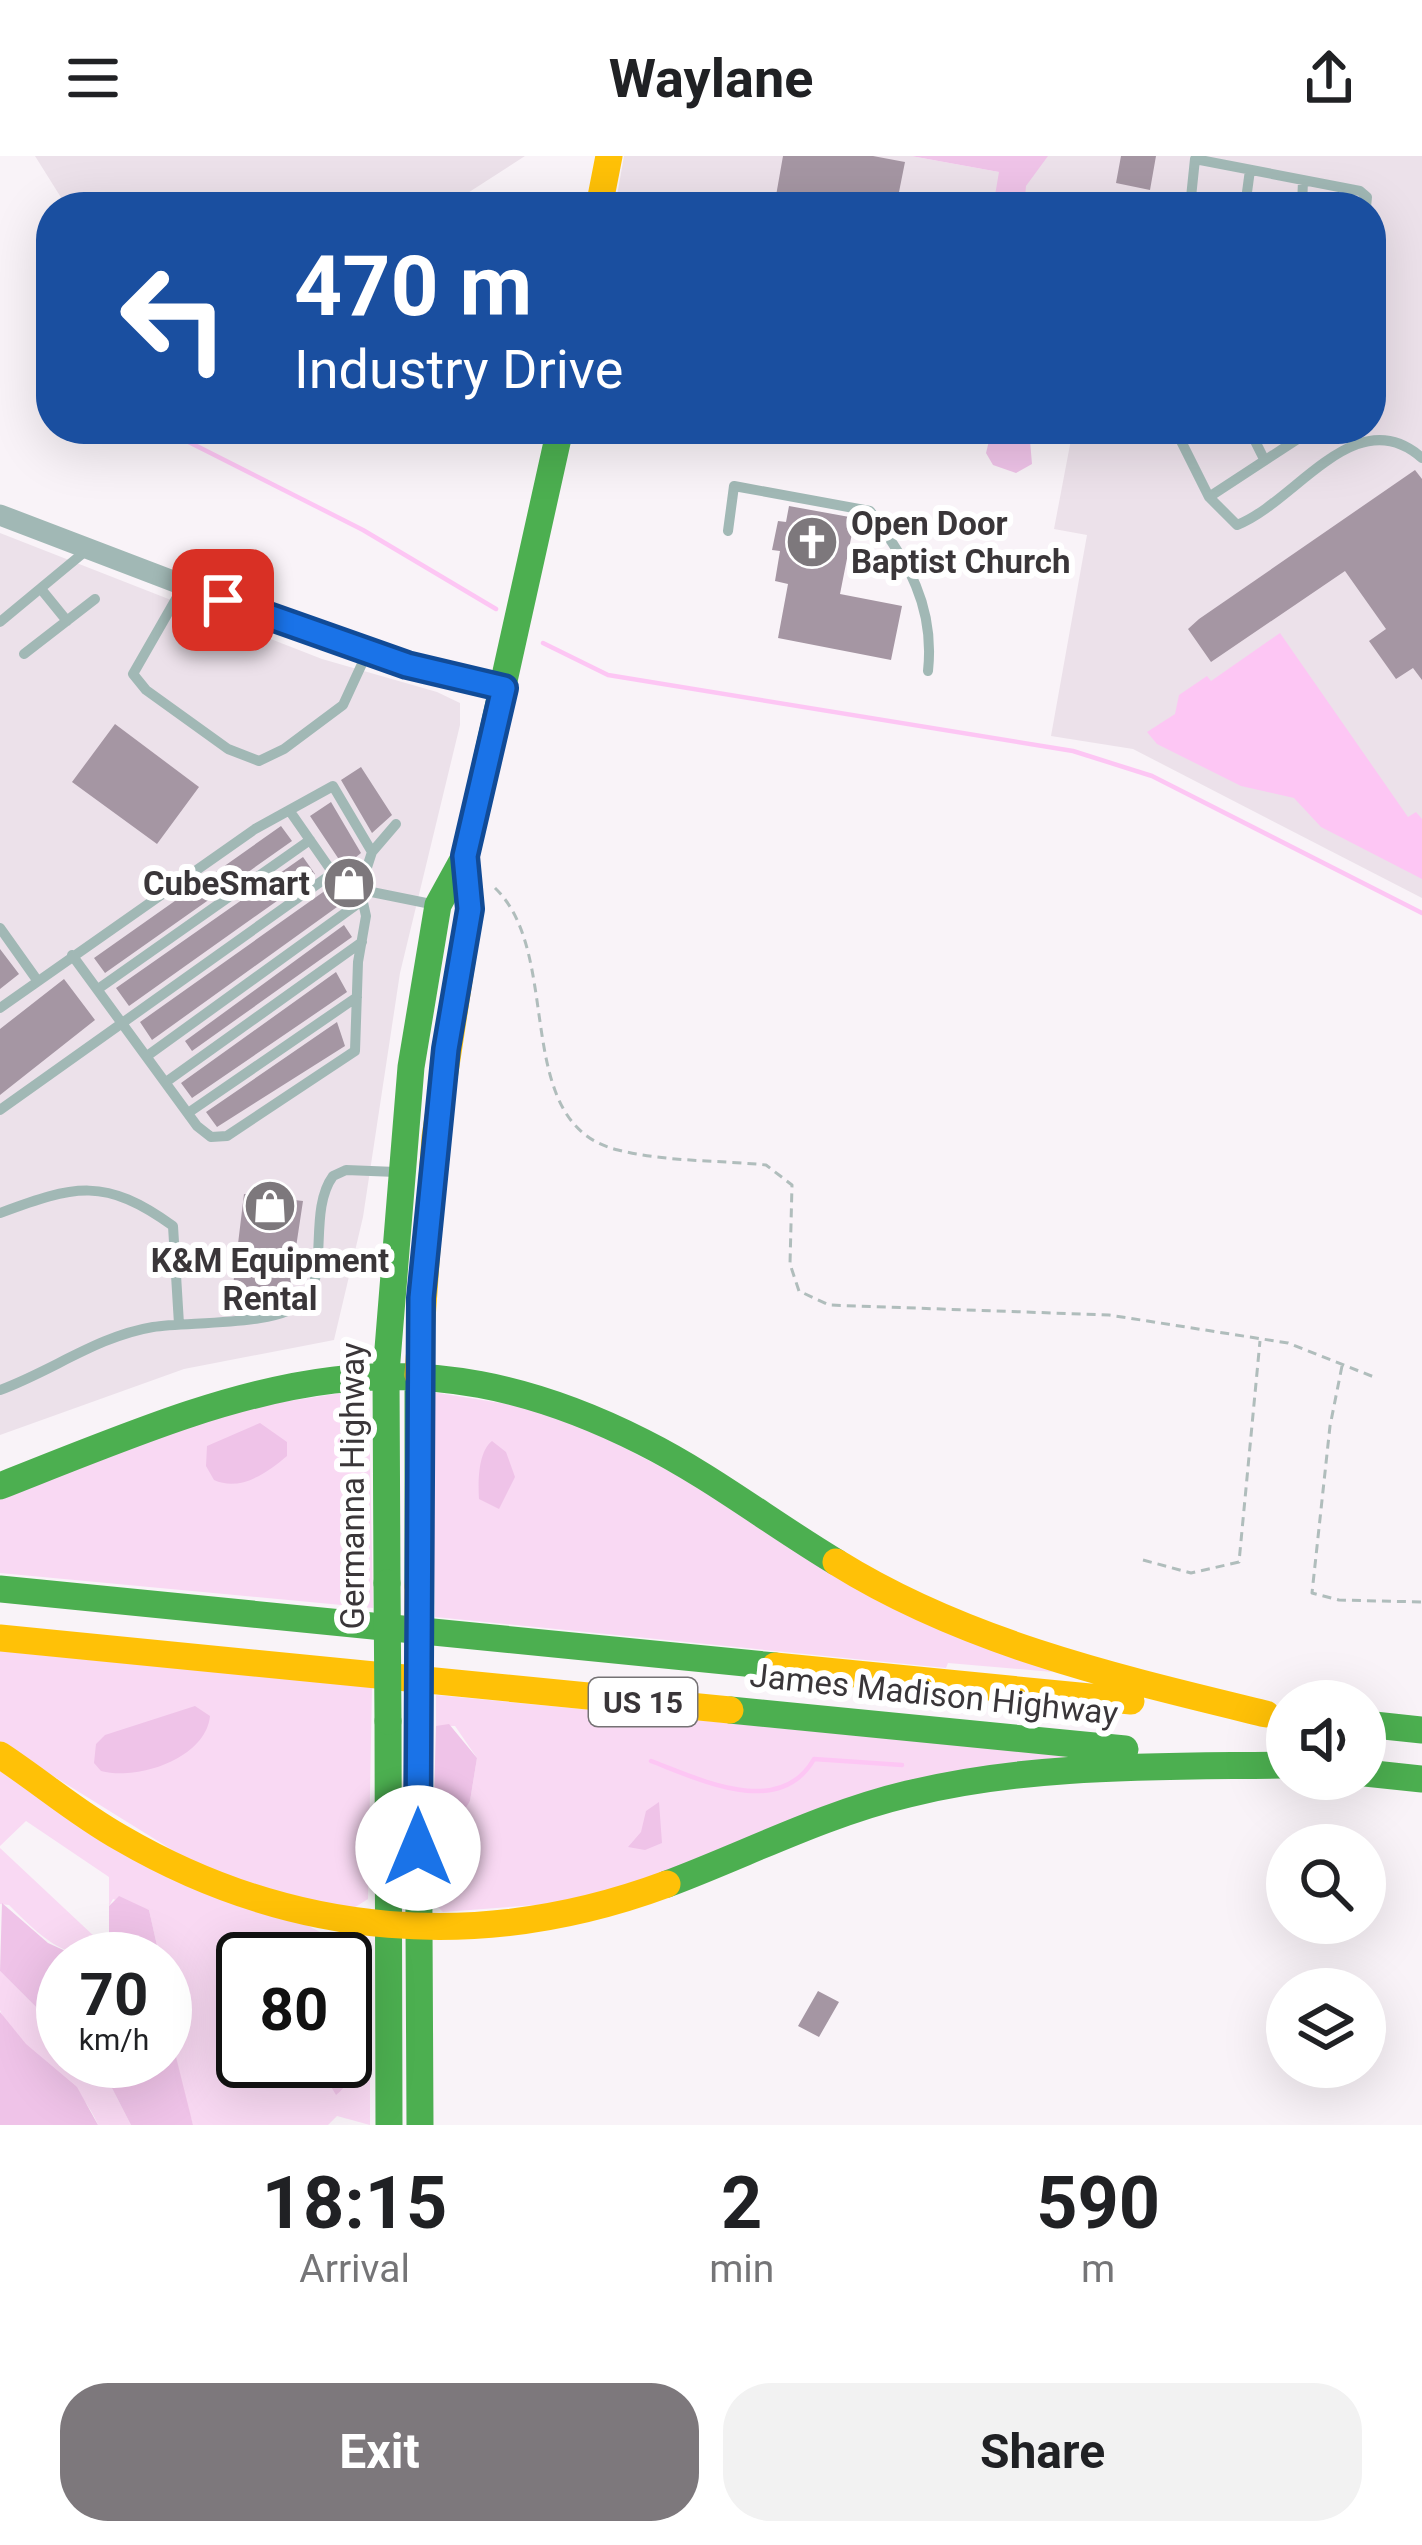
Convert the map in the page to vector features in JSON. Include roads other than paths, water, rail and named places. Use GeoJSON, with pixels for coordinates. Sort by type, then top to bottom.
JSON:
{"type":"FeatureCollection","features":[{"type":"Feature","properties":{"kind":"main road"},"geometry":{"type":"LineString","coordinates":[[602,192],[609,156]]}},
{"type":"Feature","properties":{"kind":"main road","name":"Germanna Highway"},"geometry":{"type":"LineString","coordinates":[[388,2125],[386,1373],[399,1172],[438,905],[465,856],[557,444]]}},
{"type":"Feature","properties":{"kind":"main road","name":"Germanna Highway"},"geometry":{"type":"LineString","coordinates":[[420,2125],[418,1375],[438,1115],[470,909],[465,856]]}},
{"type":"Feature","properties":{"kind":"main road"},"geometry":{"type":"LineString","coordinates":[[0,1486],[234,1396],[342,1376],[418,1375],[540,1400],[633,1437],[839,1566],[984,1635],[1107,1676],[1266,1713]]}},
{"type":"Feature","properties":{"kind":"main road","name":"James Madison Highway"},"geometry":{"type":"LineString","coordinates":[[0,1589],[1266,1714]]}},
{"type":"Feature","properties":{"kind":"main road","name":"James Madison Highway"},"geometry":{"type":"LineString","coordinates":[[0,1638],[1266,1763]]}},
{"type":"Feature","properties":{"kind":"main road"},"geometry":{"type":"LineString","coordinates":[[1386,1726],[1422,1730]]}},
{"type":"Feature","properties":{"kind":"main road"},"geometry":{"type":"LineString","coordinates":[[0,1755],[121,1839],[186,1874],[290,1913],[419,1931],[510,1923],[626,1897],[854,1809],[983,1778],[1080,1769],[1266,1765]]}},
{"type":"Feature","properties":{"kind":"main road"},"geometry":{"type":"LineString","coordinates":[[1386,1775],[1422,1779]]}},
{"type":"Feature","properties":{"kind":"street"},"geometry":{"type":"LineString","coordinates":[[0,515],[367,653],[504,688]]}},
{"type":"Feature","properties":{"kind":"lane"},"geometry":{"type":"LineString","coordinates":[[1192,192],[1195,157],[1362,192]]}},
{"type":"Feature","properties":{"kind":"lane"},"geometry":{"type":"LineString","coordinates":[[1247,192],[1250,170]]}},
{"type":"Feature","properties":{"kind":"lane"},"geometry":{"type":"LineString","coordinates":[[1303,179],[1303,192]]}},
{"type":"Feature","properties":{"kind":"lane"},"geometry":{"type":"LineString","coordinates":[[1386,440],[1397,440],[1422,458]]}},
{"type":"Feature","properties":{"kind":"lane"},"geometry":{"type":"LineString","coordinates":[[1182,444],[1209,497],[1232,522],[1242,524],[1355,444]]}},
{"type":"Feature","properties":{"kind":"lane"},"geometry":{"type":"LineString","coordinates":[[1256,444],[1264,460]]}},
{"type":"Feature","properties":{"kind":"lane"},"geometry":{"type":"LineString","coordinates":[[1209,497],[1289,444]]}},
{"type":"Feature","properties":{"kind":"lane"},"geometry":{"type":"LineString","coordinates":[[728,531],[734,486],[870,511],[908,561],[920,590],[932,638],[928,671]]}},
{"type":"Feature","properties":{"kind":"lane"},"geometry":{"type":"LineString","coordinates":[[0,622],[88,548]]}},
{"type":"Feature","properties":{"kind":"lane"},"geometry":{"type":"LineString","coordinates":[[184,585],[133,674],[146,691],[243,758],[267,759],[343,705],[367,653]]}},
{"type":"Feature","properties":{"kind":"lane"},"geometry":{"type":"LineString","coordinates":[[41,589],[67,621]]}},
{"type":"Feature","properties":{"kind":"lane"},"geometry":{"type":"LineString","coordinates":[[24,654],[95,599]]}},
{"type":"Feature","properties":{"kind":"lane"},"geometry":{"type":"LineString","coordinates":[[0,1008],[72,955],[333,785],[372,852]]}},
{"type":"Feature","properties":{"kind":"lane"},"geometry":{"type":"LineString","coordinates":[[290,810],[342,886],[362,895],[470,909]]}},
{"type":"Feature","properties":{"kind":"lane"},"geometry":{"type":"LineString","coordinates":[[72,955],[188,1113],[211,1137],[227,1136],[355,1052],[362,895],[372,852],[396,824]]}},
{"type":"Feature","properties":{"kind":"lane"},"geometry":{"type":"LineString","coordinates":[[98,989],[310,840]]}},
{"type":"Feature","properties":{"kind":"lane"},"geometry":{"type":"LineString","coordinates":[[0,1110],[333,873]]}},
{"type":"Feature","properties":{"kind":"lane"},"geometry":{"type":"LineString","coordinates":[[147,1056],[362,895]]}},
{"type":"Feature","properties":{"kind":"lane"},"geometry":{"type":"LineString","coordinates":[[0,928],[37,980]]}},
{"type":"Feature","properties":{"kind":"lane"},"geometry":{"type":"LineString","coordinates":[[166,1082],[362,943]]}},
{"type":"Feature","properties":{"kind":"lane"},"geometry":{"type":"LineString","coordinates":[[188,1113],[357,998]]}},
{"type":"Feature","properties":{"kind":"lane"},"geometry":{"type":"LineString","coordinates":[[0,1390],[98,1343],[179,1324],[273,1316],[305,1300],[313,1288],[326,1186],[346,1170],[399,1172]]}},
{"type":"Feature","properties":{"kind":"lane"},"geometry":{"type":"LineString","coordinates":[[0,1213],[84,1187],[112,1190],[148,1208],[173,1226],[179,1324]]}},
{"type":"Feature","properties":{"kind":"waterway"},"geometry":{"type":"LineString","coordinates":[[193,444],[363,530],[496,609]]}},
{"type":"Feature","properties":{"kind":"waterway"},"geometry":{"type":"LineString","coordinates":[[543,643],[608,675],[1073,751],[1152,776],[1422,913]]}},
{"type":"Feature","properties":{"kind":"waterway"},"geometry":{"type":"LineString","coordinates":[[651,1761],[716,1785],[761,1791],[799,1777],[814,1759],[902,1765]]}},
{"type":"Feature","properties":{"kind":"place","name":"Open Door Baptist Church"},"geometry":{"type":"Point","coordinates":[812,542]}},
{"type":"Feature","properties":{"kind":"place","name":"CubeSmart"},"geometry":{"type":"Point","coordinates":[349,883]}},
{"type":"Feature","properties":{"kind":"place","name":"K&M Equipment Rental"},"geometry":{"type":"Point","coordinates":[270,1206]}}]}
